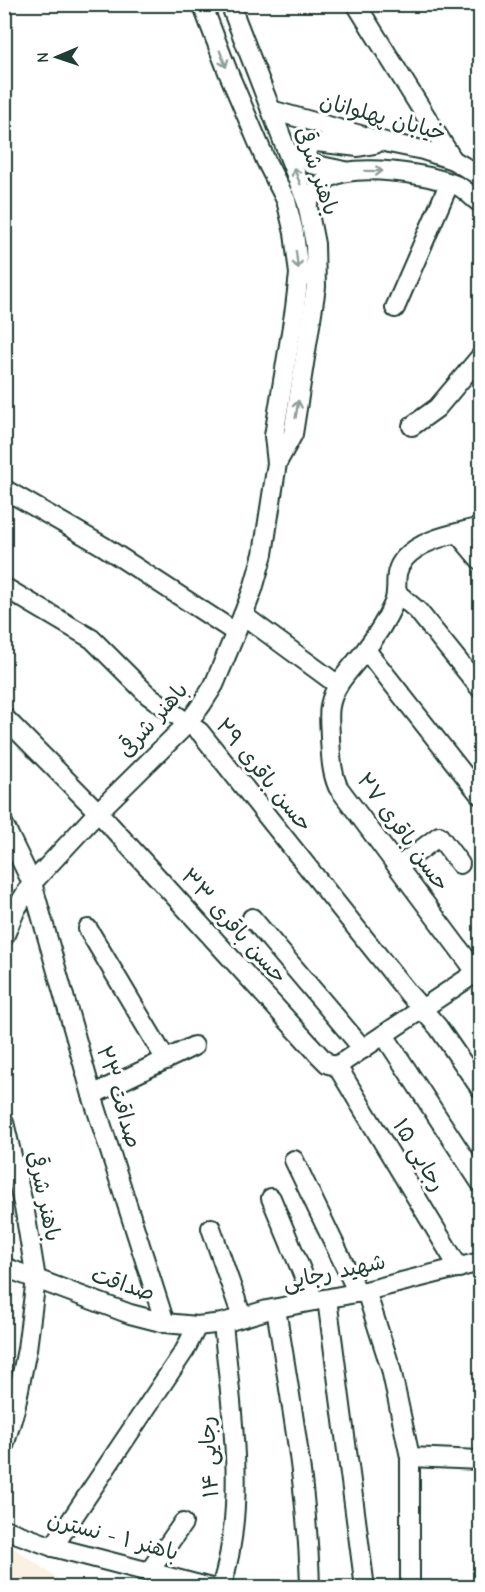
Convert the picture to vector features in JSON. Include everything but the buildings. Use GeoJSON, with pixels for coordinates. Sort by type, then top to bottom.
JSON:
{"type":"FeatureCollection","features":[{"type":"Feature","properties":{"kind":"street","name":"باهنر شرقی"},"geometry":{"type":"LineString","coordinates":[[4,937],[16,909],[32,883],[98,812],[188,723],[214,685],[243,615],[263,554],[277,463],[274,436],[299,274],[294,233],[286,200],[266,161],[202,4]]}},
{"type":"Feature","properties":{"kind":"street","name":"باهنر شرقی"},"geometry":{"type":"LineString","coordinates":[[231,4],[307,203],[315,244],[316,287],[293,434],[277,463]]}},
{"type":"Feature","properties":{"kind":"street"},"geometry":{"type":"LineString","coordinates":[[356,4],[453,160]]}},
{"type":"Feature","properties":{"kind":"street","name":"خیابان پهلوانان"},"geometry":{"type":"LineString","coordinates":[[271,111],[423,150],[453,160],[480,176]]}},
{"type":"Feature","properties":{"kind":"street"},"geometry":{"type":"LineString","coordinates":[[347,172],[311,164],[306,155],[308,146],[316,142],[358,147],[389,143]]}},
{"type":"Feature","properties":{"kind":"street"},"geometry":{"type":"LineString","coordinates":[[307,203],[327,179],[347,172],[376,170],[421,176],[459,187],[480,203]]}},
{"type":"Feature","properties":{"kind":"street"},"geometry":{"type":"LineString","coordinates":[[395,308],[449,184]]}},
{"type":"Feature","properties":{"kind":"street"},"geometry":{"type":"LineString","coordinates":[[412,426],[437,408],[480,357]]}},
{"type":"Feature","properties":{"kind":"street"},"geometry":{"type":"LineString","coordinates":[[4,489],[103,546],[235,632]]}},
{"type":"Feature","properties":{"kind":"street"},"geometry":{"type":"LineString","coordinates":[[243,615],[338,685],[366,650],[393,604],[396,592],[395,578],[399,566],[406,557],[423,544],[480,527]]}},
{"type":"Feature","properties":{"kind":"street"},"geometry":{"type":"LineString","coordinates":[[458,534],[480,560]]}},
{"type":"Feature","properties":{"kind":"street","name":"حسن باقری ۲۹"},"geometry":{"type":"LineString","coordinates":[[4,586],[92,639],[148,695],[200,732],[408,993],[438,1027],[480,1088]]}},
{"type":"Feature","properties":{"kind":"street"},"geometry":{"type":"LineString","coordinates":[[396,592],[418,612],[480,688]]}},
{"type":"Feature","properties":{"kind":"street"},"geometry":{"type":"LineString","coordinates":[[366,650],[480,795]]}},
{"type":"Feature","properties":{"kind":"street","name":"حسن باقری ۲۷"},"geometry":{"type":"LineString","coordinates":[[338,685],[328,716],[333,777],[338,787],[479,972]]}},
{"type":"Feature","properties":{"kind":"street","name":"حسن باقری ۳۳"},"geometry":{"type":"LineString","coordinates":[[4,717],[98,812],[328,1065],[337,1066]]}},
{"type":"Feature","properties":{"kind":"street","name":"صداقت ۲۳"},"geometry":{"type":"LineString","coordinates":[[4,825],[32,883],[92,1095],[165,1323]]}},
{"type":"Feature","properties":{"kind":"street"},"geometry":{"type":"LineString","coordinates":[[398,867],[439,836],[460,864]]}},
{"type":"Feature","properties":{"kind":"street"},"geometry":{"type":"LineString","coordinates":[[252,918],[363,1049]]}},
{"type":"Feature","properties":{"kind":"street"},"geometry":{"type":"LineString","coordinates":[[88,929],[166,1060]]}},
{"type":"Feature","properties":{"kind":"street"},"geometry":{"type":"LineString","coordinates":[[337,1066],[479,972]]}},
{"type":"Feature","properties":{"kind":"street"},"geometry":{"type":"LineString","coordinates":[[384,1035],[480,1182]]}},
{"type":"Feature","properties":{"kind":"street"},"geometry":{"type":"LineString","coordinates":[[92,1095],[194,1046]]}},
{"type":"Feature","properties":{"kind":"street","name":"رجایی ۱۵"},"geometry":{"type":"LineString","coordinates":[[337,1066],[459,1268]]}},
{"type":"Feature","properties":{"kind":"street","name":"باهنر شرقی"},"geometry":{"type":"LineString","coordinates":[[4,1122],[25,1212],[36,1280],[27,1349],[15,1409],[4,1446]]}},
{"type":"Feature","properties":{"kind":"street"},"geometry":{"type":"LineString","coordinates":[[294,1160],[362,1292],[391,1370],[410,1457],[410,1587]]}},
{"type":"Feature","properties":{"kind":"street"},"geometry":{"type":"LineString","coordinates":[[271,1198],[321,1300],[349,1455],[365,1587]]}},
{"type":"Feature","properties":{"kind":"street"},"geometry":{"type":"LineString","coordinates":[[211,1228],[242,1317]]}},
{"type":"Feature","properties":{"kind":"street","name":"شهید رجایی"},"geometry":{"type":"LineString","coordinates":[[197,1326],[223,1323],[276,1309],[362,1292],[480,1262]]}},
{"type":"Feature","properties":{"kind":"street","name":"صداقت"},"geometry":{"type":"LineString","coordinates":[[4,1267],[130,1314],[165,1323],[197,1326]]}},
{"type":"Feature","properties":{"kind":"street"},"geometry":{"type":"LineString","coordinates":[[276,1309],[300,1462],[309,1536],[310,1587]]}},
{"type":"Feature","properties":{"kind":"street","name":"رجایی ۱۴"},"geometry":{"type":"LineString","coordinates":[[221,1587],[228,1566],[236,1500],[234,1442],[223,1323]]}},
{"type":"Feature","properties":{"kind":"street"},"geometry":{"type":"LineString","coordinates":[[53,1547],[185,1350],[197,1326]]}},
{"type":"Feature","properties":{"kind":"street"},"geometry":{"type":"LineString","coordinates":[[410,1457],[480,1460]]}},
{"type":"Feature","properties":{"kind":"street"},"geometry":{"type":"LineString","coordinates":[[149,1572],[183,1523]]}},
{"type":"Feature","properties":{"kind":"street","name":"باهنر ۱ - نسترن"},"geometry":{"type":"LineString","coordinates":[[4,1529],[53,1547],[211,1587]]}},
{"type":"Feature","properties":{"kind":"shaded area"},"geometry":{"type":"Polygon","coordinates":[[[5,1542],[70,1587],[5,1587],[5,1542]]]}}]}
